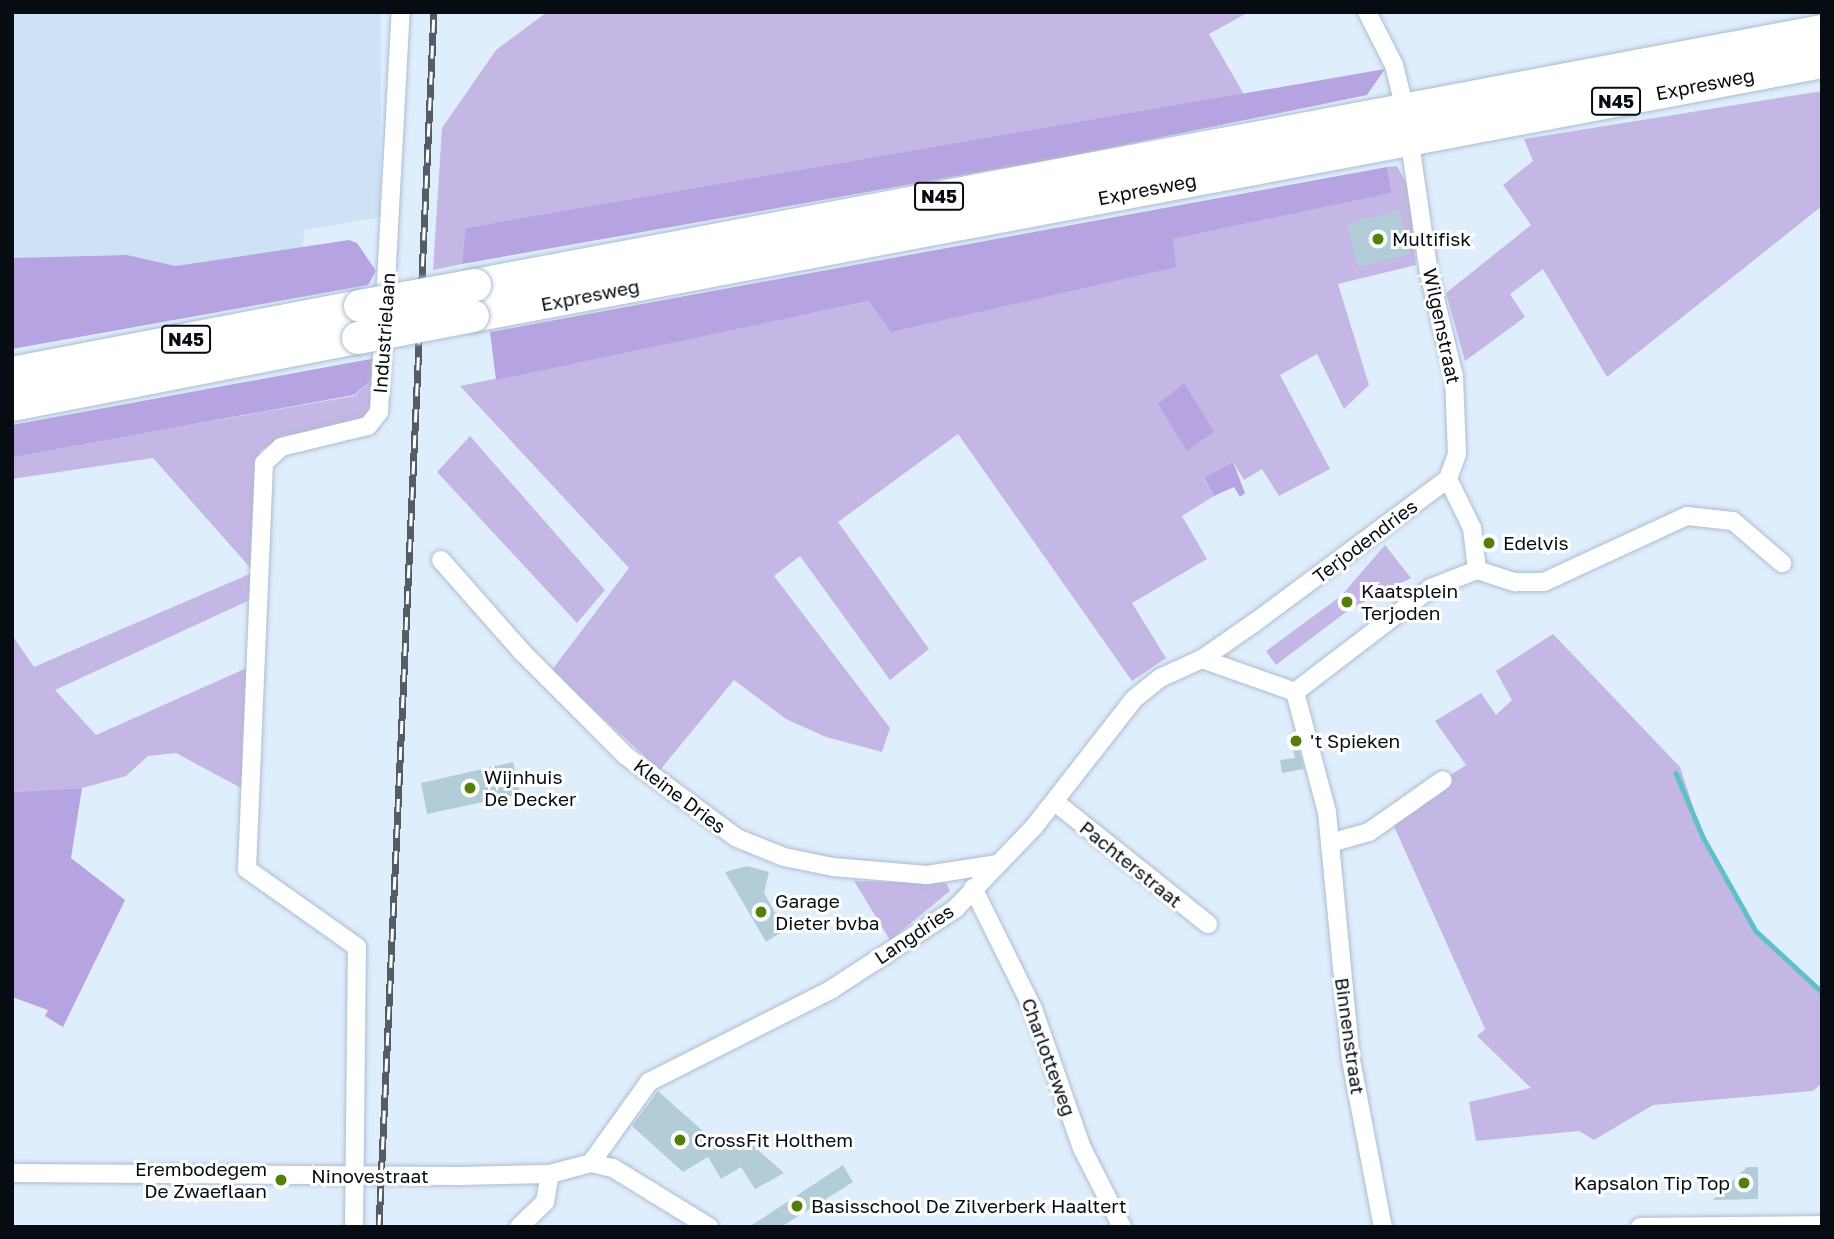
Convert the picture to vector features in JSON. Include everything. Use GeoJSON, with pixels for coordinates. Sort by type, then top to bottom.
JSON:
{"type":"FeatureCollection","features":[{"type":"Feature","properties":{"kind":"highway","name":"Expresweg"},"geometry":{"type":"LineString","coordinates":[[12,373],[1822,31]]}},
{"type":"Feature","properties":{"kind":"highway","name":"Expresweg"},"geometry":{"type":"LineString","coordinates":[[12,405],[1822,62]]}},
{"type":"Feature","properties":{"kind":"street","name":"Industrielaan"},"geometry":{"type":"LineString","coordinates":[[356,1176],[357,947],[247,869],[264,463],[281,447],[368,426],[379,412],[401,12]]}},
{"type":"Feature","properties":{"kind":"street","name":"Wilgenstraat"},"geometry":{"type":"LineString","coordinates":[[1367,12],[1394,65],[1405,109],[1429,273],[1457,404],[1457,454],[1448,479]]}},
{"type":"Feature","properties":{"kind":"street"},"geometry":{"type":"LineString","coordinates":[[1448,479],[1472,528],[1477,570]]}},
{"type":"Feature","properties":{"kind":"street","name":"Terjodendries"},"geometry":{"type":"LineString","coordinates":[[1202,659],[1448,479]]}},
{"type":"Feature","properties":{"kind":"street"},"geometry":{"type":"LineString","coordinates":[[1202,659],[1295,692],[1431,588],[1477,570],[1515,582],[1544,582],[1687,516],[1733,521],[1782,563]]}},
{"type":"Feature","properties":{"kind":"street","name":"Kleine Dries"},"geometry":{"type":"LineString","coordinates":[[441,560],[522,652],[626,756],[737,838],[784,857],[833,867],[927,875],[998,864]]}},
{"type":"Feature","properties":{"kind":"street","name":"Langdries"},"geometry":{"type":"LineString","coordinates":[[591,1163],[649,1082],[832,989],[955,909],[1055,802],[1134,699],[1160,678],[1202,659]]}},
{"type":"Feature","properties":{"kind":"street","name":"Binnenstraat"},"geometry":{"type":"LineString","coordinates":[[1295,692],[1322,782],[1351,1060],[1383,1227]]}},
{"type":"Feature","properties":{"kind":"street"},"geometry":{"type":"LineString","coordinates":[[1330,843],[1369,832],[1443,780]]}},
{"type":"Feature","properties":{"kind":"street","name":"Pachterstraat"},"geometry":{"type":"LineString","coordinates":[[1055,802],[1208,924]]}},
{"type":"Feature","properties":{"kind":"street","name":"Charlotteweg"},"geometry":{"type":"LineString","coordinates":[[973,888],[1033,1009],[1082,1147],[1122,1227]]}},
{"type":"Feature","properties":{"kind":"street"},"geometry":{"type":"LineString","coordinates":[[591,1163],[613,1168],[709,1227]]}},
{"type":"Feature","properties":{"kind":"street","name":"Ninovestraat"},"geometry":{"type":"LineString","coordinates":[[12,1173],[356,1176],[550,1174],[591,1163]]}},
{"type":"Feature","properties":{"kind":"street"},"geometry":{"type":"LineString","coordinates":[[519,1227],[545,1202],[550,1174]]}},
{"type":"Feature","properties":{"kind":"street"},"geometry":{"type":"LineString","coordinates":[[354,1227],[356,1176]]}},
{"type":"Feature","properties":{"kind":"street"},"geometry":{"type":"LineString","coordinates":[[1640,1227],[1822,1225]]}},
{"type":"Feature","properties":{"kind":"shaded area"},"geometry":{"type":"Polygon","coordinates":[[[12,12],[381,12],[380,217],[304,230],[303,247],[176,266],[127,255],[12,258],[12,12]]]}},
{"type":"Feature","properties":{"kind":"shaded area"},"geometry":{"type":"Polygon","coordinates":[[[547,12],[1249,12],[1209,34],[1245,96],[465,228],[462,264],[433,270],[442,128],[496,50],[547,12]]]}},
{"type":"Feature","properties":{"kind":"shaded area"},"geometry":{"type":"Polygon","coordinates":[[[1385,69],[1367,95],[1065,157],[462,264],[465,228],[1385,69]]]}},
{"type":"Feature","properties":{"kind":"shaded area"},"geometry":{"type":"Polygon","coordinates":[[[1822,91],[1822,206],[1607,377],[1543,269],[1510,294],[1525,317],[1465,361],[1446,293],[1531,225],[1503,185],[1533,161],[1524,139],[1822,91]]]}},
{"type":"Feature","properties":{"kind":"shaded area"},"geometry":{"type":"Polygon","coordinates":[[[1397,166],[1408,186],[1416,265],[1338,284],[1369,385],[1344,409],[1317,354],[1280,375],[1330,469],[1279,496],[1262,469],[1244,480],[1233,462],[1204,479],[1214,496],[1182,516],[1207,559],[1132,603],[1166,658],[1132,681],[958,434],[838,522],[929,649],[890,680],[800,556],[774,576],[890,728],[882,752],[826,737],[786,719],[734,680],[660,770],[551,671],[629,568],[460,386],[870,301],[1175,267],[1172,239],[1390,193],[1387,167],[1397,166]]]}},
{"type":"Feature","properties":{"kind":"shaded area"},"geometry":{"type":"Polygon","coordinates":[[[1387,167],[1391,193],[1173,239],[1176,267],[891,332],[869,301],[496,380],[490,332],[1387,167]]]}},
{"type":"Feature","properties":{"kind":"shaded area"},"geometry":{"type":"Polygon","coordinates":[[[349,240],[357,243],[376,271],[368,285],[12,349],[12,258],[127,255],[176,266],[349,240]]]}},
{"type":"Feature","properties":{"kind":"shaded area"},"geometry":{"type":"Polygon","coordinates":[[[376,358],[376,394],[364,419],[284,436],[260,451],[256,472],[254,573],[252,599],[55,690],[96,735],[249,667],[241,788],[176,753],[148,756],[126,776],[82,788],[12,792],[12,635],[34,667],[254,572],[153,458],[12,479],[12,456],[354,396],[370,381],[376,358]]]}},
{"type":"Feature","properties":{"kind":"shaded area"},"geometry":{"type":"Polygon","coordinates":[[[376,358],[370,381],[354,395],[12,457],[12,425],[376,358]]]}},
{"type":"Feature","properties":{"kind":"shaded area"},"geometry":{"type":"Polygon","coordinates":[[[1184,383],[1214,432],[1187,451],[1158,404],[1184,383]]]}},
{"type":"Feature","properties":{"kind":"shaded area"},"geometry":{"type":"Polygon","coordinates":[[[470,436],[605,590],[577,623],[437,472],[470,436]]]}},
{"type":"Feature","properties":{"kind":"shaded area"},"geometry":{"type":"Polygon","coordinates":[[[1233,462],[1245,493],[1240,497],[1234,487],[1214,496],[1204,478],[1233,462]]]}},
{"type":"Feature","properties":{"kind":"shaded area","name":"Kaatsplein Terjoden"},"geometry":{"type":"Polygon","coordinates":[[[1385,545],[1411,578],[1350,609],[1276,665],[1266,651],[1341,596],[1385,545]]]}},
{"type":"Feature","properties":{"kind":"shaded area"},"geometry":{"type":"Polygon","coordinates":[[[1553,634],[1680,767],[1703,837],[1756,931],[1822,992],[1822,1083],[1813,1091],[1653,1105],[1594,1140],[1579,1131],[1476,1141],[1469,1102],[1531,1088],[1477,1036],[1485,1029],[1389,815],[1466,765],[1435,721],[1481,693],[1496,715],[1512,700],[1496,671],[1553,634]]]}},
{"type":"Feature","properties":{"kind":"shaded area"},"geometry":{"type":"Polygon","coordinates":[[[82,788],[71,858],[125,900],[63,1027],[45,1016],[48,1010],[12,997],[12,792],[82,788]]]}},
{"type":"Feature","properties":{"kind":"shaded area"},"geometry":{"type":"Polygon","coordinates":[[[854,881],[946,883],[950,891],[890,940],[854,881]]]}},
{"type":"Feature","properties":{"kind":"building","name":"Multifisk"},"geometry":{"type":"Polygon","coordinates":[[[1399,210],[1410,254],[1358,267],[1347,224],[1399,210]]]}},
{"type":"Feature","properties":{"kind":"building"},"geometry":{"type":"Polygon","coordinates":[[[1294,731],[1304,769],[1282,773],[1280,760],[1295,758],[1289,733],[1294,731]]]}},
{"type":"Feature","properties":{"kind":"building","name":"Wijnhuis De Decker"},"geometry":{"type":"Polygon","coordinates":[[[513,762],[520,794],[427,814],[421,783],[513,762]]]}},
{"type":"Feature","properties":{"kind":"building","name":"Garage Dieter bvba"},"geometry":{"type":"Polygon","coordinates":[[[747,866],[769,872],[764,893],[785,930],[766,942],[725,872],[747,866]]]}},
{"type":"Feature","properties":{"kind":"building","name":"CrossFit Holthem"},"geometry":{"type":"Polygon","coordinates":[[[658,1091],[721,1147],[741,1135],[784,1173],[755,1189],[741,1167],[721,1179],[708,1157],[683,1172],[632,1126],[658,1091]]]}},
{"type":"Feature","properties":{"kind":"building","name":"Basisschool De Zilverberk Haaltert"},"geometry":{"type":"Polygon","coordinates":[[[843,1165],[853,1182],[781,1227],[749,1227],[843,1165]]]}},
{"type":"Feature","properties":{"kind":"building","name":"Kapsalon Tip Top"},"geometry":{"type":"Polygon","coordinates":[[[1747,1167],[1758,1167],[1758,1199],[1713,1200],[1747,1167]]]}},
{"type":"Feature","properties":{"kind":"waterway"},"geometry":{"type":"LineString","coordinates":[[1676,773],[1703,837],[1756,931],[1822,992]]}},
{"type":"Feature","properties":{"kind":"railway"},"geometry":{"type":"LineString","coordinates":[[379,1227],[434,12]]}},
{"type":"Feature","properties":{"kind":"place","name":"Multifisk"},"geometry":{"type":"Point","coordinates":[1378,239]}},
{"type":"Feature","properties":{"kind":"place","name":"Edelvis"},"geometry":{"type":"Point","coordinates":[1489,543]}},
{"type":"Feature","properties":{"kind":"place","name":"Kaatsplein Terjoden"},"geometry":{"type":"Point","coordinates":[1347,602]}},
{"type":"Feature","properties":{"kind":"place","name":"'t Spieken"},"geometry":{"type":"Point","coordinates":[1296,741]}},
{"type":"Feature","properties":{"kind":"place","name":"Wijnhuis De Decker"},"geometry":{"type":"Point","coordinates":[470,788]}},
{"type":"Feature","properties":{"kind":"place","name":"Garage Dieter bvba"},"geometry":{"type":"Point","coordinates":[761,912]}},
{"type":"Feature","properties":{"kind":"place","name":"CrossFit Holthem"},"geometry":{"type":"Point","coordinates":[680,1140]}},
{"type":"Feature","properties":{"kind":"place","name":"Erembodegem De Zwaeflaan"},"geometry":{"type":"Point","coordinates":[281,1180]}},
{"type":"Feature","properties":{"kind":"place","name":"Kapsalon Tip Top"},"geometry":{"type":"Point","coordinates":[1744,1183]}},
{"type":"Feature","properties":{"kind":"place","name":"Basisschool De Zilverberk Haaltert"},"geometry":{"type":"Point","coordinates":[797,1206]}}]}
